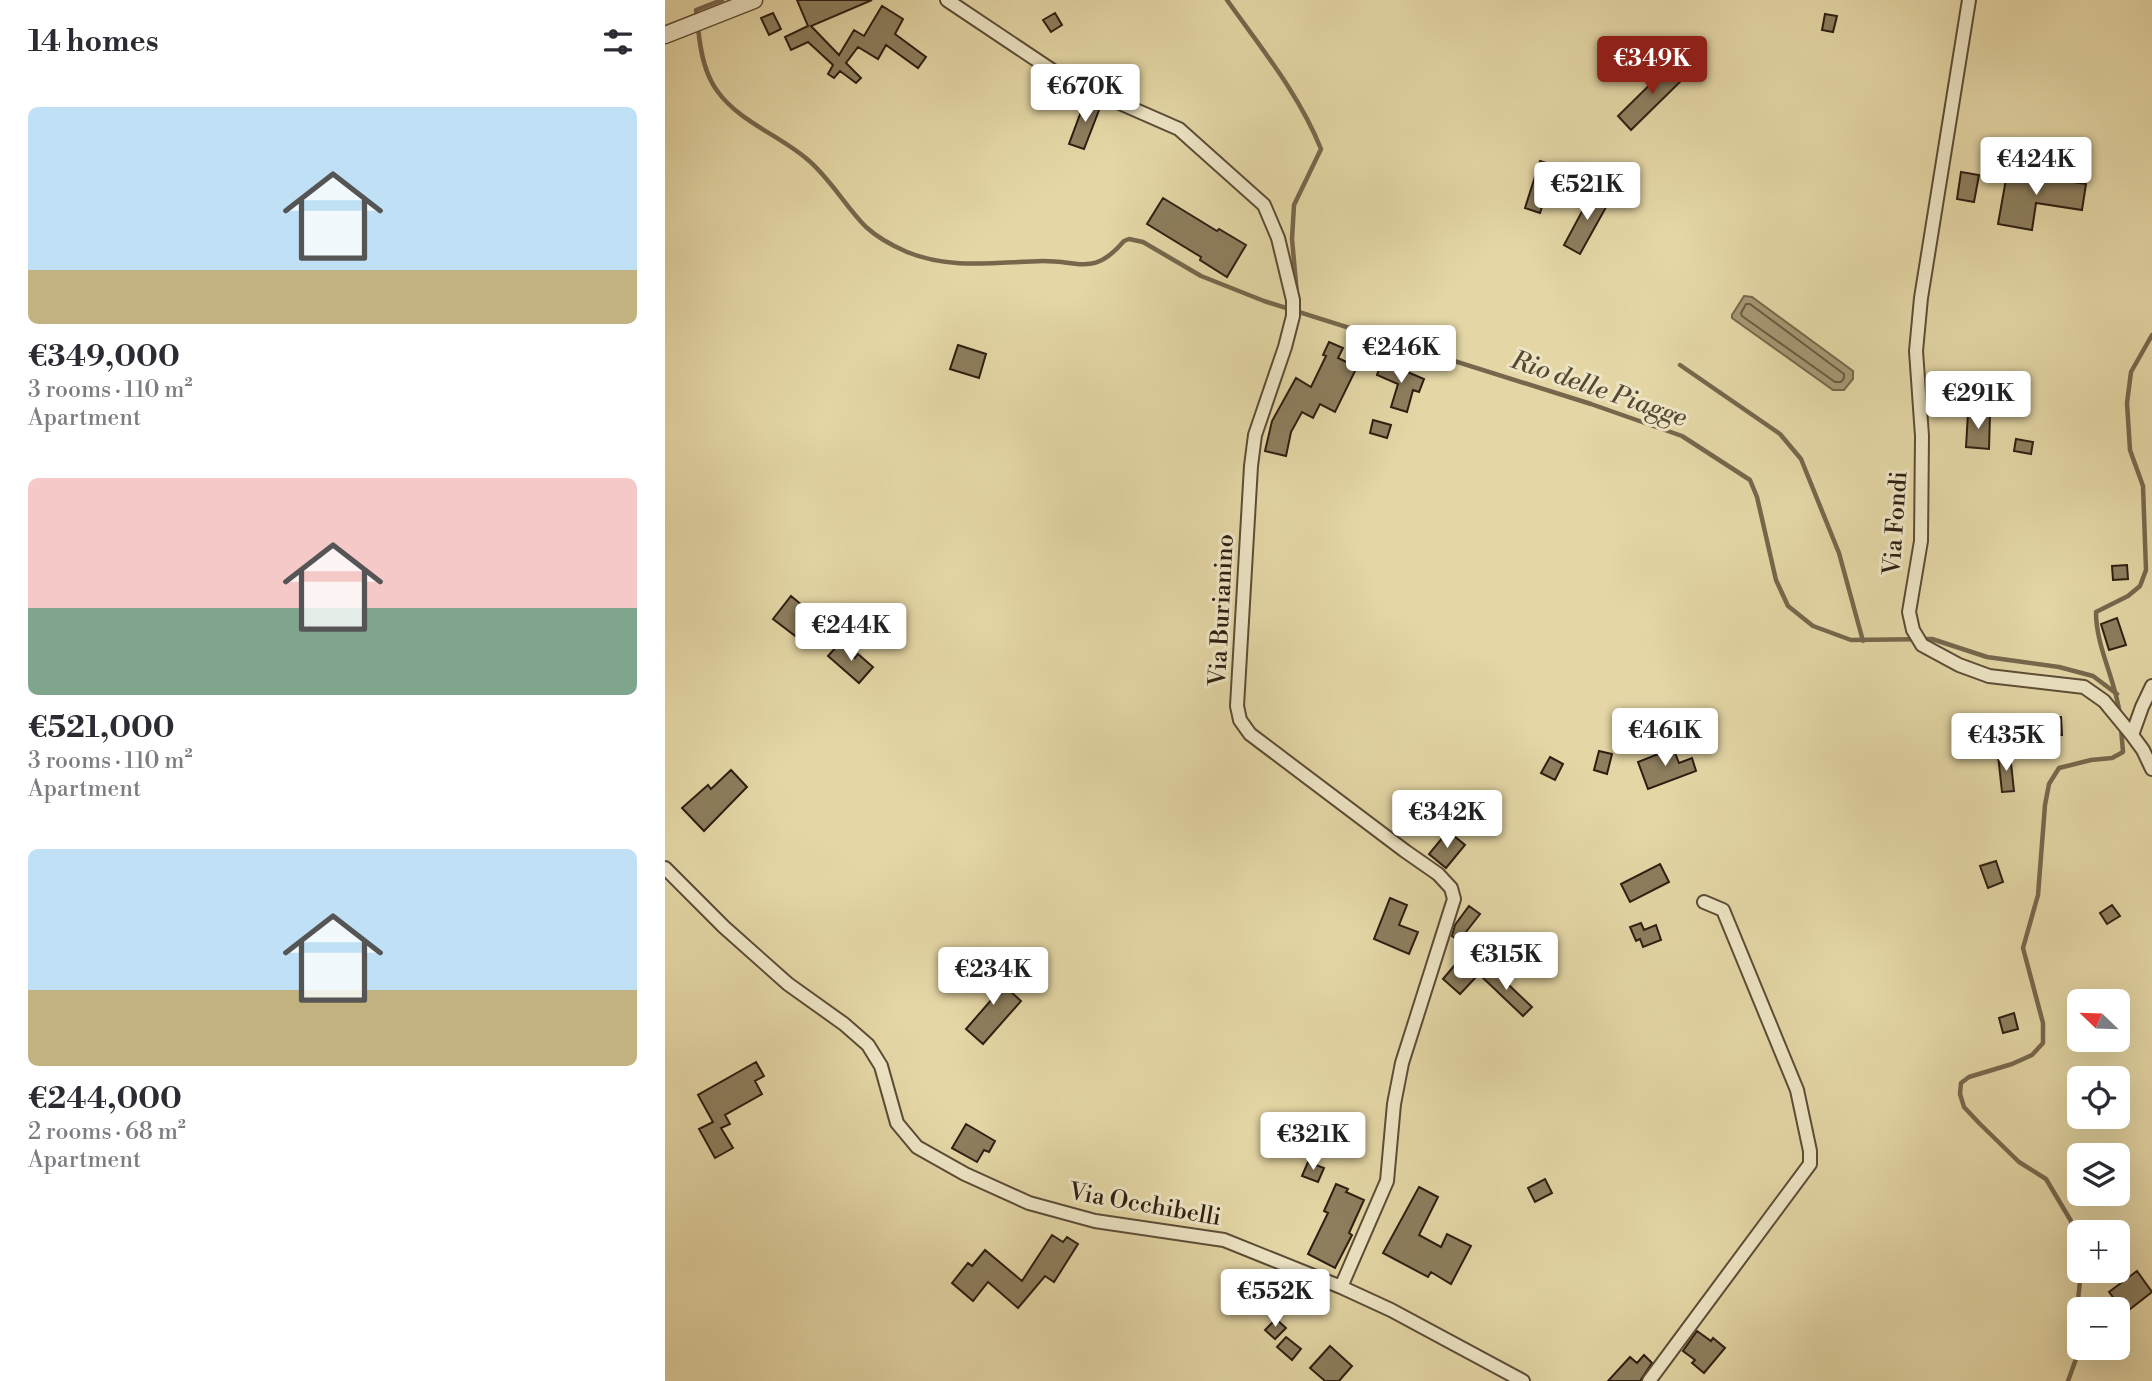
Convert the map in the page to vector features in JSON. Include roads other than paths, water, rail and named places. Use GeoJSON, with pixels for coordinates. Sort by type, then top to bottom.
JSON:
{"type":"FeatureCollection","features":[{"type":"Feature","properties":{"kind":"street"},"geometry":{"type":"LineString","coordinates":[[665,35],[754,0]]}},
{"type":"Feature","properties":{"kind":"street","name":"Via Burianino"},"geometry":{"type":"LineString","coordinates":[[947,0],[1065,79],[1179,129],[1264,205],[1278,238],[1293,299],[1293,316],[1255,435],[1252,456],[1237,706],[1240,720],[1250,734],[1439,874],[1451,888],[1454,899],[1402,1063],[1394,1104],[1387,1181],[1341,1287]]}},
{"type":"Feature","properties":{"kind":"street","name":"Via Fondi"},"geometry":{"type":"LineString","coordinates":[[1969,0],[1921,298],[1916,351],[1922,436],[1921,541],[1909,612],[1913,630],[1922,645],[1959,665],[1989,676],[2084,687],[2104,701],[2143,750],[2152,769]]}},
{"type":"Feature","properties":{"kind":"street"},"geometry":{"type":"LineString","coordinates":[[2132,735],[2141,706],[2152,686]]}},
{"type":"Feature","properties":{"kind":"street","name":"Via Occhibelli"},"geometry":{"type":"LineString","coordinates":[[665,868],[788,984],[868,1045],[881,1066],[897,1123],[917,1147],[965,1174],[1029,1203],[1095,1221],[1224,1240],[1391,1310],[1523,1381]]}},
{"type":"Feature","properties":{"kind":"street"},"geometry":{"type":"LineString","coordinates":[[1649,1381],[1810,1164],[1810,1151],[1797,1090],[1723,910],[1704,902]]}},
{"type":"Feature","properties":{"kind":"water"},"geometry":{"type":"Polygon","coordinates":[[[1744,296],[1752,297],[1853,371],[1853,379],[1844,390],[1833,390],[1732,318],[1744,296]]]}},
{"type":"Feature","properties":{"kind":"waterway"},"geometry":{"type":"LineString","coordinates":[[697,18],[696,10],[722,0]]}},
{"type":"Feature","properties":{"kind":"waterway","name":"Rio delle Piagge"},"geometry":{"type":"LineString","coordinates":[[1227,0],[1291,90],[1321,149],[1294,205],[1292,239],[1297,294]]}},
{"type":"Feature","properties":{"kind":"waterway","name":"Rio delle Piagge"},"geometry":{"type":"LineString","coordinates":[[698,27],[706,69],[713,85],[727,103],[807,159],[866,227],[902,250],[924,258],[957,263],[1043,261],[1087,264],[1104,259],[1129,239],[1143,242],[1201,276],[1264,301],[1591,404],[1682,436],[1750,480],[1757,497],[1776,580],[1788,606],[1813,626],[1851,640],[1932,639],[1987,657],[2059,667],[2093,676],[2117,694]]}},
{"type":"Feature","properties":{"kind":"waterway"},"geometry":{"type":"LineString","coordinates":[[2120,716],[2099,638],[2096,612],[2128,596],[2140,586],[2146,570],[2143,486],[2130,450],[2127,403],[2131,372],[2152,335]]}},
{"type":"Feature","properties":{"kind":"waterway"},"geometry":{"type":"LineString","coordinates":[[1680,365],[1780,434],[1801,459],[1839,553],[1863,641]]}},
{"type":"Feature","properties":{"kind":"waterway"},"geometry":{"type":"LineString","coordinates":[[2078,1297],[2080,1281],[2071,1221],[2046,1179],[2019,1162],[1979,1123],[1964,1107],[1960,1094],[1961,1083],[1969,1077],[2032,1055],[2043,1043],[2043,1023],[2023,948],[2038,895],[2049,784],[2059,768],[2112,758],[2123,752],[2121,728]]}},
{"type":"Feature","properties":{"kind":"waterway"},"geometry":{"type":"LineString","coordinates":[[2068,1381],[2076,1360]]}}]}
